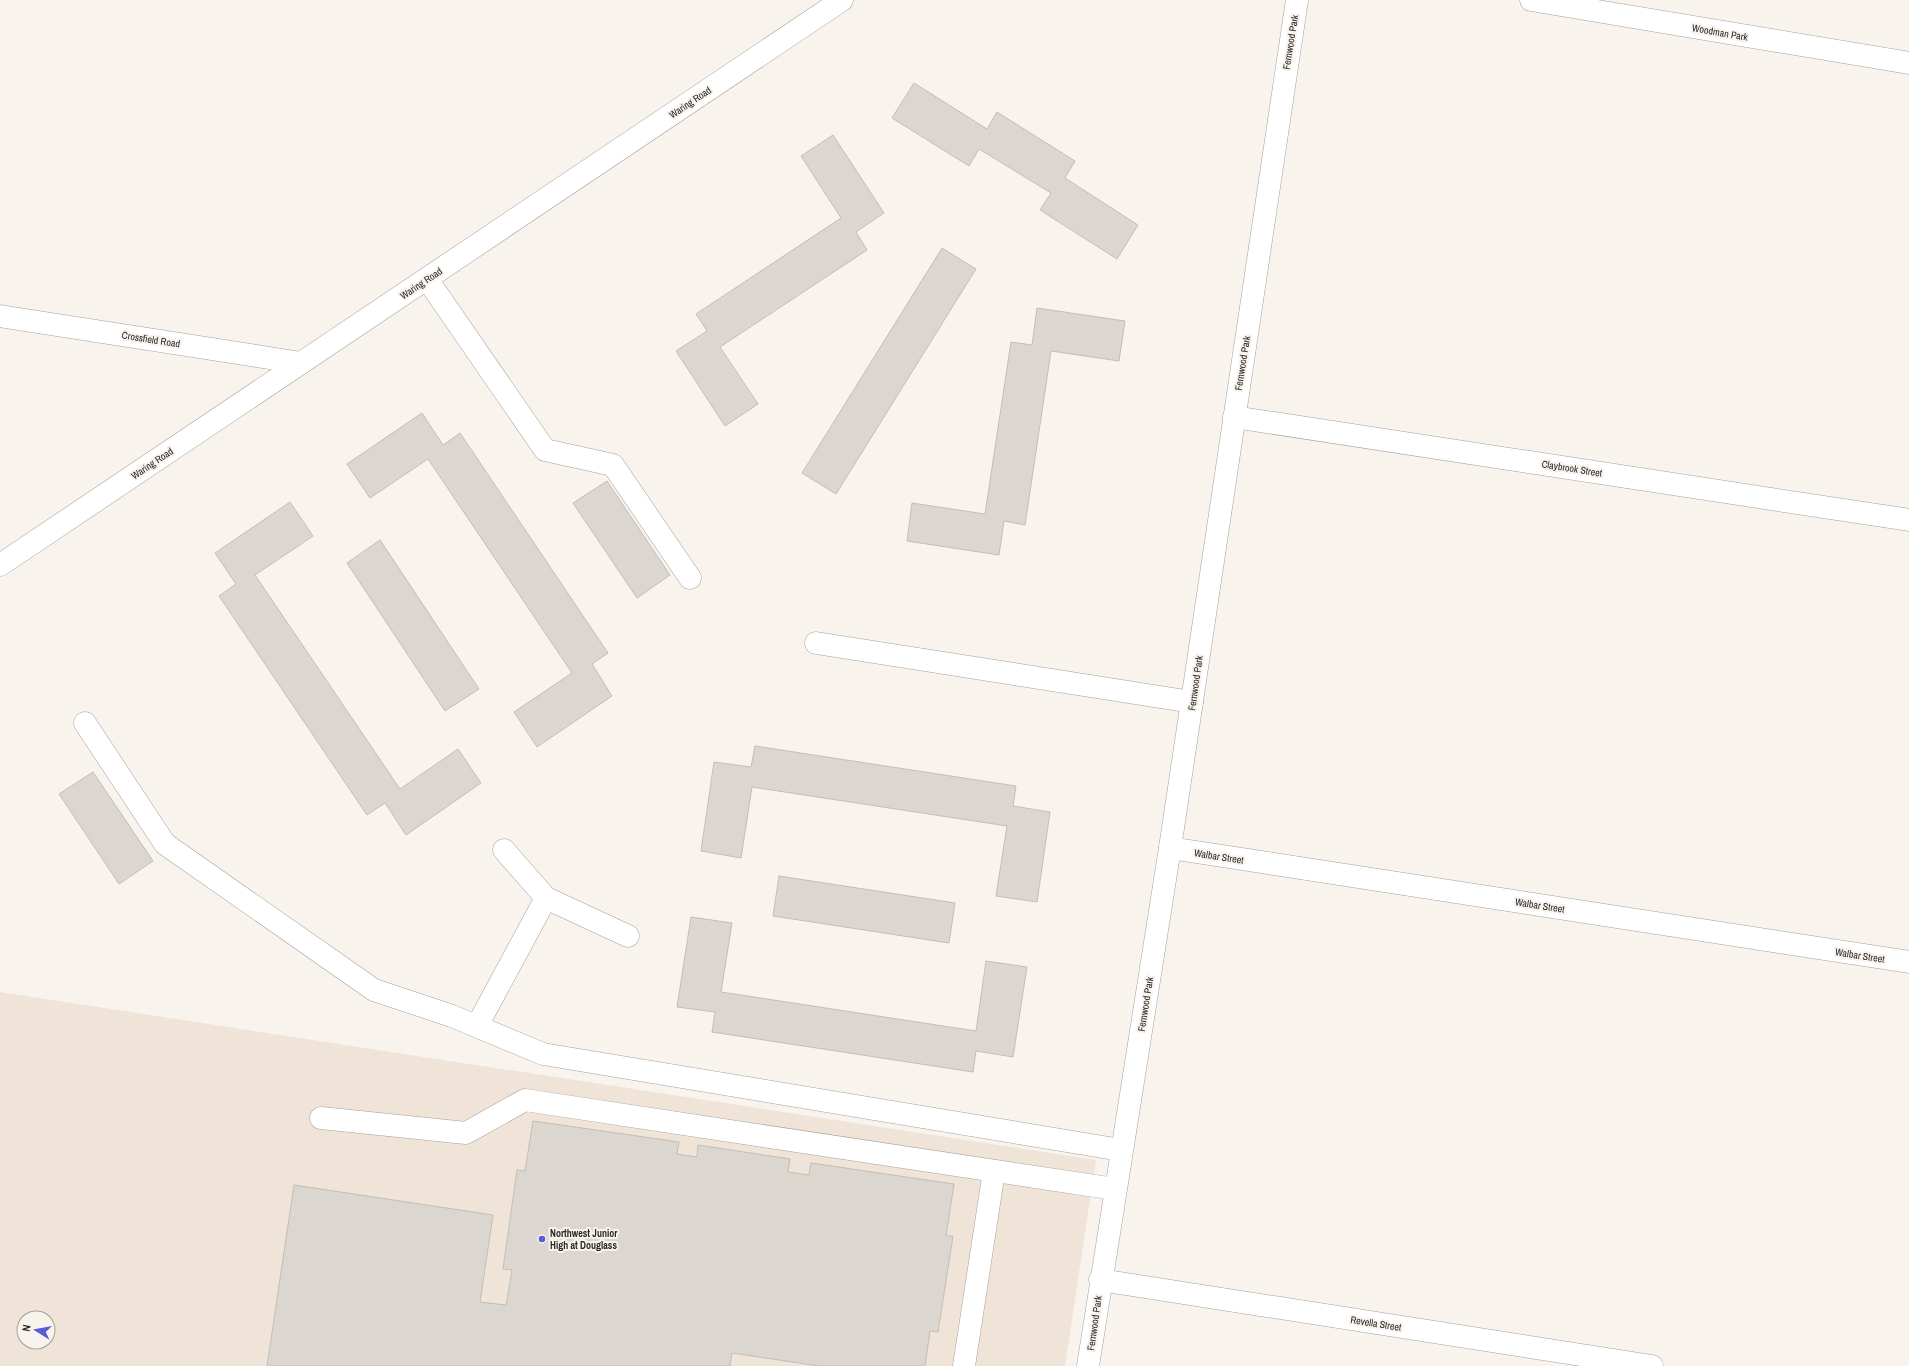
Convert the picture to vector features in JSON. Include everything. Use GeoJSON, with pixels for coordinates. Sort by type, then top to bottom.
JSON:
{"type":"FeatureCollection","features":[{"type":"Feature","properties":{"kind":"street","name":"Waring Road"},"geometry":{"type":"LineString","coordinates":[[0,565],[842,0]]}},
{"type":"Feature","properties":{"kind":"street","name":"Fernwood Park"},"geometry":{"type":"LineString","coordinates":[[1088,1366],[1100,1280],[1170,848],[1297,0]]}},
{"type":"Feature","properties":{"kind":"street","name":"Woodman Park"},"geometry":{"type":"LineString","coordinates":[[1531,0],[1909,63]]}},
{"type":"Feature","properties":{"kind":"street"},"geometry":{"type":"LineString","coordinates":[[427,279],[545,450],[613,465],[690,578]]}},
{"type":"Feature","properties":{"kind":"street","name":"Crossfield Road"},"geometry":{"type":"LineString","coordinates":[[0,316],[301,362]]}},
{"type":"Feature","properties":{"kind":"street","name":"Claybrook Street"},"geometry":{"type":"LineString","coordinates":[[1234,417],[1909,520]]}},
{"type":"Feature","properties":{"kind":"street"},"geometry":{"type":"LineString","coordinates":[[816,643],[1192,702]]}},
{"type":"Feature","properties":{"kind":"street"},"geometry":{"type":"LineString","coordinates":[[85,723],[165,844],[374,990],[477,1026],[543,1054],[1121,1150]]}},
{"type":"Feature","properties":{"kind":"street","name":"Walbar Street"},"geometry":{"type":"LineString","coordinates":[[1170,848],[1909,962]]}},
{"type":"Feature","properties":{"kind":"street"},"geometry":{"type":"LineString","coordinates":[[504,850],[546,898],[628,936]]}},
{"type":"Feature","properties":{"kind":"street"},"geometry":{"type":"LineString","coordinates":[[477,1026],[546,898]]}},
{"type":"Feature","properties":{"kind":"street"},"geometry":{"type":"LineString","coordinates":[[321,1118],[466,1133],[525,1100],[1115,1189]]}},
{"type":"Feature","properties":{"kind":"street"},"geometry":{"type":"LineString","coordinates":[[964,1366],[994,1171]]}},
{"type":"Feature","properties":{"kind":"street","name":"Revella Street"},"geometry":{"type":"LineString","coordinates":[[1100,1280],[1652,1366]]}},
{"type":"Feature","properties":{"kind":"shaded area","name":"Northwest Junior High at Douglass"},"geometry":{"type":"Polygon","coordinates":[[[0,992],[1096,1160],[1065,1366],[0,1366],[0,992]]]}},
{"type":"Feature","properties":{"kind":"building"},"geometry":{"type":"Polygon","coordinates":[[[914,83],[987,129],[997,112],[1075,161],[1065,178],[1138,225],[1117,259],[1040,210],[1051,193],[979,149],[969,166],[892,118],[914,83]]]}},
{"type":"Feature","properties":{"kind":"building"},"geometry":{"type":"Polygon","coordinates":[[[833,135],[884,213],[856,232],[867,250],[720,347],[758,404],[725,426],[676,351],[707,331],[696,314],[841,218],[801,156],[833,135]]]}},
{"type":"Feature","properties":{"kind":"building"},"geometry":{"type":"Polygon","coordinates":[[[942,248],[976,269],[836,494],[802,473],[942,248]]]}},
{"type":"Feature","properties":{"kind":"building"},"geometry":{"type":"Polygon","coordinates":[[[1037,308],[1125,321],[1119,361],[1051,351],[1025,525],[1004,521],[999,555],[907,541],[912,503],[985,514],[1011,342],[1032,345],[1037,308]]]}},
{"type":"Feature","properties":{"kind":"building"},"geometry":{"type":"Polygon","coordinates":[[[422,413],[443,445],[460,433],[608,653],[592,664],[612,696],[537,747],[514,712],[572,673],[428,459],[370,498],[347,464],[422,413]]]}},
{"type":"Feature","properties":{"kind":"building"},"geometry":{"type":"Polygon","coordinates":[[[607,481],[670,575],[637,598],[573,503],[607,481]]]}},
{"type":"Feature","properties":{"kind":"building"},"geometry":{"type":"Polygon","coordinates":[[[290,502],[313,536],[255,575],[400,789],[458,749],[481,783],[406,835],[385,803],[367,815],[219,596],[236,584],[215,553],[290,502]]]}},
{"type":"Feature","properties":{"kind":"building"},"geometry":{"type":"Polygon","coordinates":[[[380,540],[479,689],[445,711],[347,563],[380,540]]]}},
{"type":"Feature","properties":{"kind":"building"},"geometry":{"type":"Polygon","coordinates":[[[755,746],[1016,786],[1013,806],[1050,812],[1037,902],[996,896],[1007,826],[752,787],[741,858],[701,851],[714,762],[751,767],[755,746]]]}},
{"type":"Feature","properties":{"kind":"building"},"geometry":{"type":"Polygon","coordinates":[[[93,772],[153,861],[119,884],[59,794],[93,772]]]}},
{"type":"Feature","properties":{"kind":"building"},"geometry":{"type":"Polygon","coordinates":[[[779,876],[955,903],[949,943],[773,916],[779,876]]]}},
{"type":"Feature","properties":{"kind":"building"},"geometry":{"type":"Polygon","coordinates":[[[691,917],[732,923],[721,992],[976,1031],[986,961],[1027,967],[1013,1057],[976,1051],[973,1072],[712,1032],[715,1012],[677,1007],[691,917]]]}},
{"type":"Feature","properties":{"kind":"building"},"geometry":{"type":"Polygon","coordinates":[[[533,1121],[679,1142],[677,1154],[697,1157],[698,1145],[790,1159],[788,1172],[809,1175],[811,1163],[954,1184],[946,1236],[953,1236],[938,1332],[930,1331],[925,1366],[819,1366],[732,1353],[730,1366],[267,1366],[294,1185],[493,1215],[480,1302],[506,1305],[512,1270],[503,1269],[517,1170],[525,1171],[533,1121]]]}},
{"type":"Feature","properties":{"kind":"place","name":"Northwest Junior High at Douglass"},"geometry":{"type":"Point","coordinates":[542,1239]}}]}
